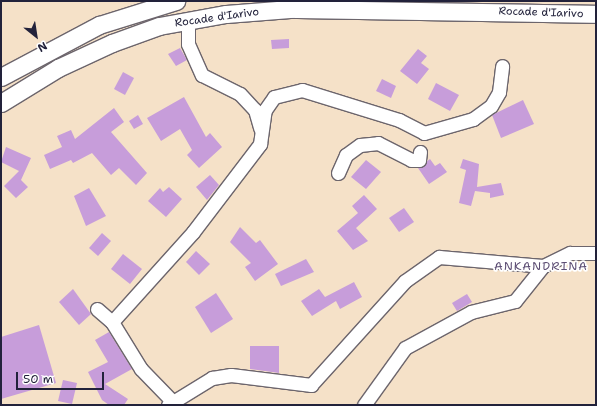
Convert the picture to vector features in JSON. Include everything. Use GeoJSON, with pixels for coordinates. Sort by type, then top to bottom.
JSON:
{"type":"FeatureCollection","features":[{"type":"Feature","properties":{"kind":"main road","name":"Rocade d'Iarivo"},"geometry":{"type":"LineString","coordinates":[[1,77],[99,25],[176,1]]}},
{"type":"Feature","properties":{"kind":"main road","name":"Rocade d'Iarivo"},"geometry":{"type":"LineString","coordinates":[[1,103],[58,68],[112,43],[159,26],[188,21],[290,9],[596,14]]}},
{"type":"Feature","properties":{"kind":"street"},"geometry":{"type":"LineString","coordinates":[[188,21],[188,44],[202,75],[240,94],[255,110],[261,133]]}},
{"type":"Feature","properties":{"kind":"street"},"geometry":{"type":"LineString","coordinates":[[112,322],[193,232],[260,144],[265,110],[274,97],[302,90],[399,120],[424,133],[473,119],[497,100],[502,66]]}},
{"type":"Feature","properties":{"kind":"street"},"geometry":{"type":"LineString","coordinates":[[338,173],[346,155],[360,145],[378,143],[411,160],[419,160],[420,152]]}},
{"type":"Feature","properties":{"kind":"street"},"geometry":{"type":"LineString","coordinates":[[364,405],[405,348],[471,312],[515,300],[543,266],[570,253],[596,253]]}},
{"type":"Feature","properties":{"kind":"street"},"geometry":{"type":"LineString","coordinates":[[97,309],[112,322],[141,369],[171,403],[212,378],[231,375],[311,385],[405,282],[439,257],[543,266]]}},
{"type":"Feature","properties":{"kind":"building"},"geometry":{"type":"Polygon","coordinates":[[[289,39],[289,48],[272,49],[271,40],[289,39]]]}},
{"type":"Feature","properties":{"kind":"building"},"geometry":{"type":"Polygon","coordinates":[[[180,48],[187,60],[176,66],[168,54],[180,48]]]}},
{"type":"Feature","properties":{"kind":"building"},"geometry":{"type":"Polygon","coordinates":[[[418,49],[427,56],[421,63],[429,69],[417,84],[400,71],[418,49]]]}},
{"type":"Feature","properties":{"kind":"building"},"geometry":{"type":"Polygon","coordinates":[[[123,72],[134,78],[125,95],[114,89],[123,72]]]}},
{"type":"Feature","properties":{"kind":"building"},"geometry":{"type":"Polygon","coordinates":[[[382,79],[396,86],[391,98],[376,91],[382,79]]]}},
{"type":"Feature","properties":{"kind":"building"},"geometry":{"type":"Polygon","coordinates":[[[436,83],[459,95],[450,111],[428,99],[436,83]]]}},
{"type":"Feature","properties":{"kind":"building"},"geometry":{"type":"Polygon","coordinates":[[[184,97],[206,137],[210,133],[222,147],[199,168],[187,155],[192,150],[180,129],[161,141],[147,118],[184,97]]]}},
{"type":"Feature","properties":{"kind":"building"},"geometry":{"type":"Polygon","coordinates":[[[523,100],[534,124],[501,138],[492,115],[523,100]]]}},
{"type":"Feature","properties":{"kind":"building"},"geometry":{"type":"Polygon","coordinates":[[[114,108],[124,122],[111,132],[147,173],[136,185],[119,168],[111,175],[92,153],[73,163],[71,160],[50,169],[44,155],[62,147],[57,136],[71,130],[75,139],[114,108]]]}},
{"type":"Feature","properties":{"kind":"building"},"geometry":{"type":"Polygon","coordinates":[[[138,115],[143,124],[134,129],[129,121],[138,115]]]}},
{"type":"Feature","properties":{"kind":"building"},"geometry":{"type":"Polygon","coordinates":[[[6,147],[31,158],[21,180],[28,187],[16,198],[4,186],[19,171],[1,162],[6,147]]]}},
{"type":"Feature","properties":{"kind":"building"},"geometry":{"type":"Polygon","coordinates":[[[430,159],[435,166],[440,163],[447,172],[429,184],[418,168],[430,159]]]}},
{"type":"Feature","properties":{"kind":"building"},"geometry":{"type":"Polygon","coordinates":[[[463,159],[479,164],[477,187],[501,183],[504,195],[490,198],[490,193],[475,191],[471,206],[459,203],[466,170],[460,168],[463,159]]]}},
{"type":"Feature","properties":{"kind":"building"},"geometry":{"type":"Polygon","coordinates":[[[366,160],[381,172],[366,189],[351,177],[366,160]]]}},
{"type":"Feature","properties":{"kind":"building"},"geometry":{"type":"Polygon","coordinates":[[[210,175],[219,185],[207,200],[196,187],[210,175]]]}},
{"type":"Feature","properties":{"kind":"building"},"geometry":{"type":"Polygon","coordinates":[[[169,187],[182,199],[166,217],[148,201],[160,188],[163,192],[169,187]]]}},
{"type":"Feature","properties":{"kind":"building"},"geometry":{"type":"Polygon","coordinates":[[[89,188],[106,216],[86,226],[74,196],[89,188]]]}},
{"type":"Feature","properties":{"kind":"building"},"geometry":{"type":"Polygon","coordinates":[[[364,195],[377,209],[356,228],[368,241],[353,250],[337,231],[358,213],[352,206],[364,195]]]}},
{"type":"Feature","properties":{"kind":"building"},"geometry":{"type":"Polygon","coordinates":[[[404,208],[414,222],[399,232],[389,218],[404,208]]]}},
{"type":"Feature","properties":{"kind":"building"},"geometry":{"type":"Polygon","coordinates":[[[240,227],[256,243],[260,240],[278,264],[255,281],[245,267],[251,263],[230,242],[240,227]]]}},
{"type":"Feature","properties":{"kind":"building"},"geometry":{"type":"Polygon","coordinates":[[[102,233],[111,241],[98,256],[89,248],[102,233]]]}},
{"type":"Feature","properties":{"kind":"building"},"geometry":{"type":"Polygon","coordinates":[[[196,251],[210,264],[199,275],[186,262],[196,251]]]}},
{"type":"Feature","properties":{"kind":"building"},"geometry":{"type":"Polygon","coordinates":[[[123,254],[142,269],[130,284],[111,269],[123,254]]]}},
{"type":"Feature","properties":{"kind":"building"},"geometry":{"type":"Polygon","coordinates":[[[306,259],[314,272],[281,286],[275,274],[306,259]]]}},
{"type":"Feature","properties":{"kind":"building"},"geometry":{"type":"Polygon","coordinates":[[[354,282],[362,297],[340,309],[336,301],[312,316],[301,301],[319,289],[325,297],[354,282]]]}},
{"type":"Feature","properties":{"kind":"building"},"geometry":{"type":"Polygon","coordinates":[[[73,289],[91,314],[79,325],[59,302],[73,289]]]}},
{"type":"Feature","properties":{"kind":"building"},"geometry":{"type":"Polygon","coordinates":[[[216,293],[233,319],[211,333],[195,307],[216,293]]]}},
{"type":"Feature","properties":{"kind":"building"},"geometry":{"type":"Polygon","coordinates":[[[467,294],[472,302],[457,311],[452,303],[467,294]]]}},
{"type":"Feature","properties":{"kind":"building"},"geometry":{"type":"Polygon","coordinates":[[[39,325],[56,383],[1,399],[1,337],[39,325]]]}},
{"type":"Feature","properties":{"kind":"building"},"geometry":{"type":"Polygon","coordinates":[[[109,332],[132,369],[105,384],[128,399],[124,405],[109,405],[102,400],[88,372],[108,362],[95,340],[109,332]]]}},
{"type":"Feature","properties":{"kind":"building"},"geometry":{"type":"Polygon","coordinates":[[[250,346],[279,346],[279,373],[250,369],[250,346]]]}},
{"type":"Feature","properties":{"kind":"building"},"geometry":{"type":"Polygon","coordinates":[[[63,380],[77,383],[72,404],[58,401],[63,380]]]}},
{"type":"Feature","properties":{"kind":"district","name":"ANKANDRINA"},"geometry":{"type":"Point","coordinates":[541,267]}}]}
